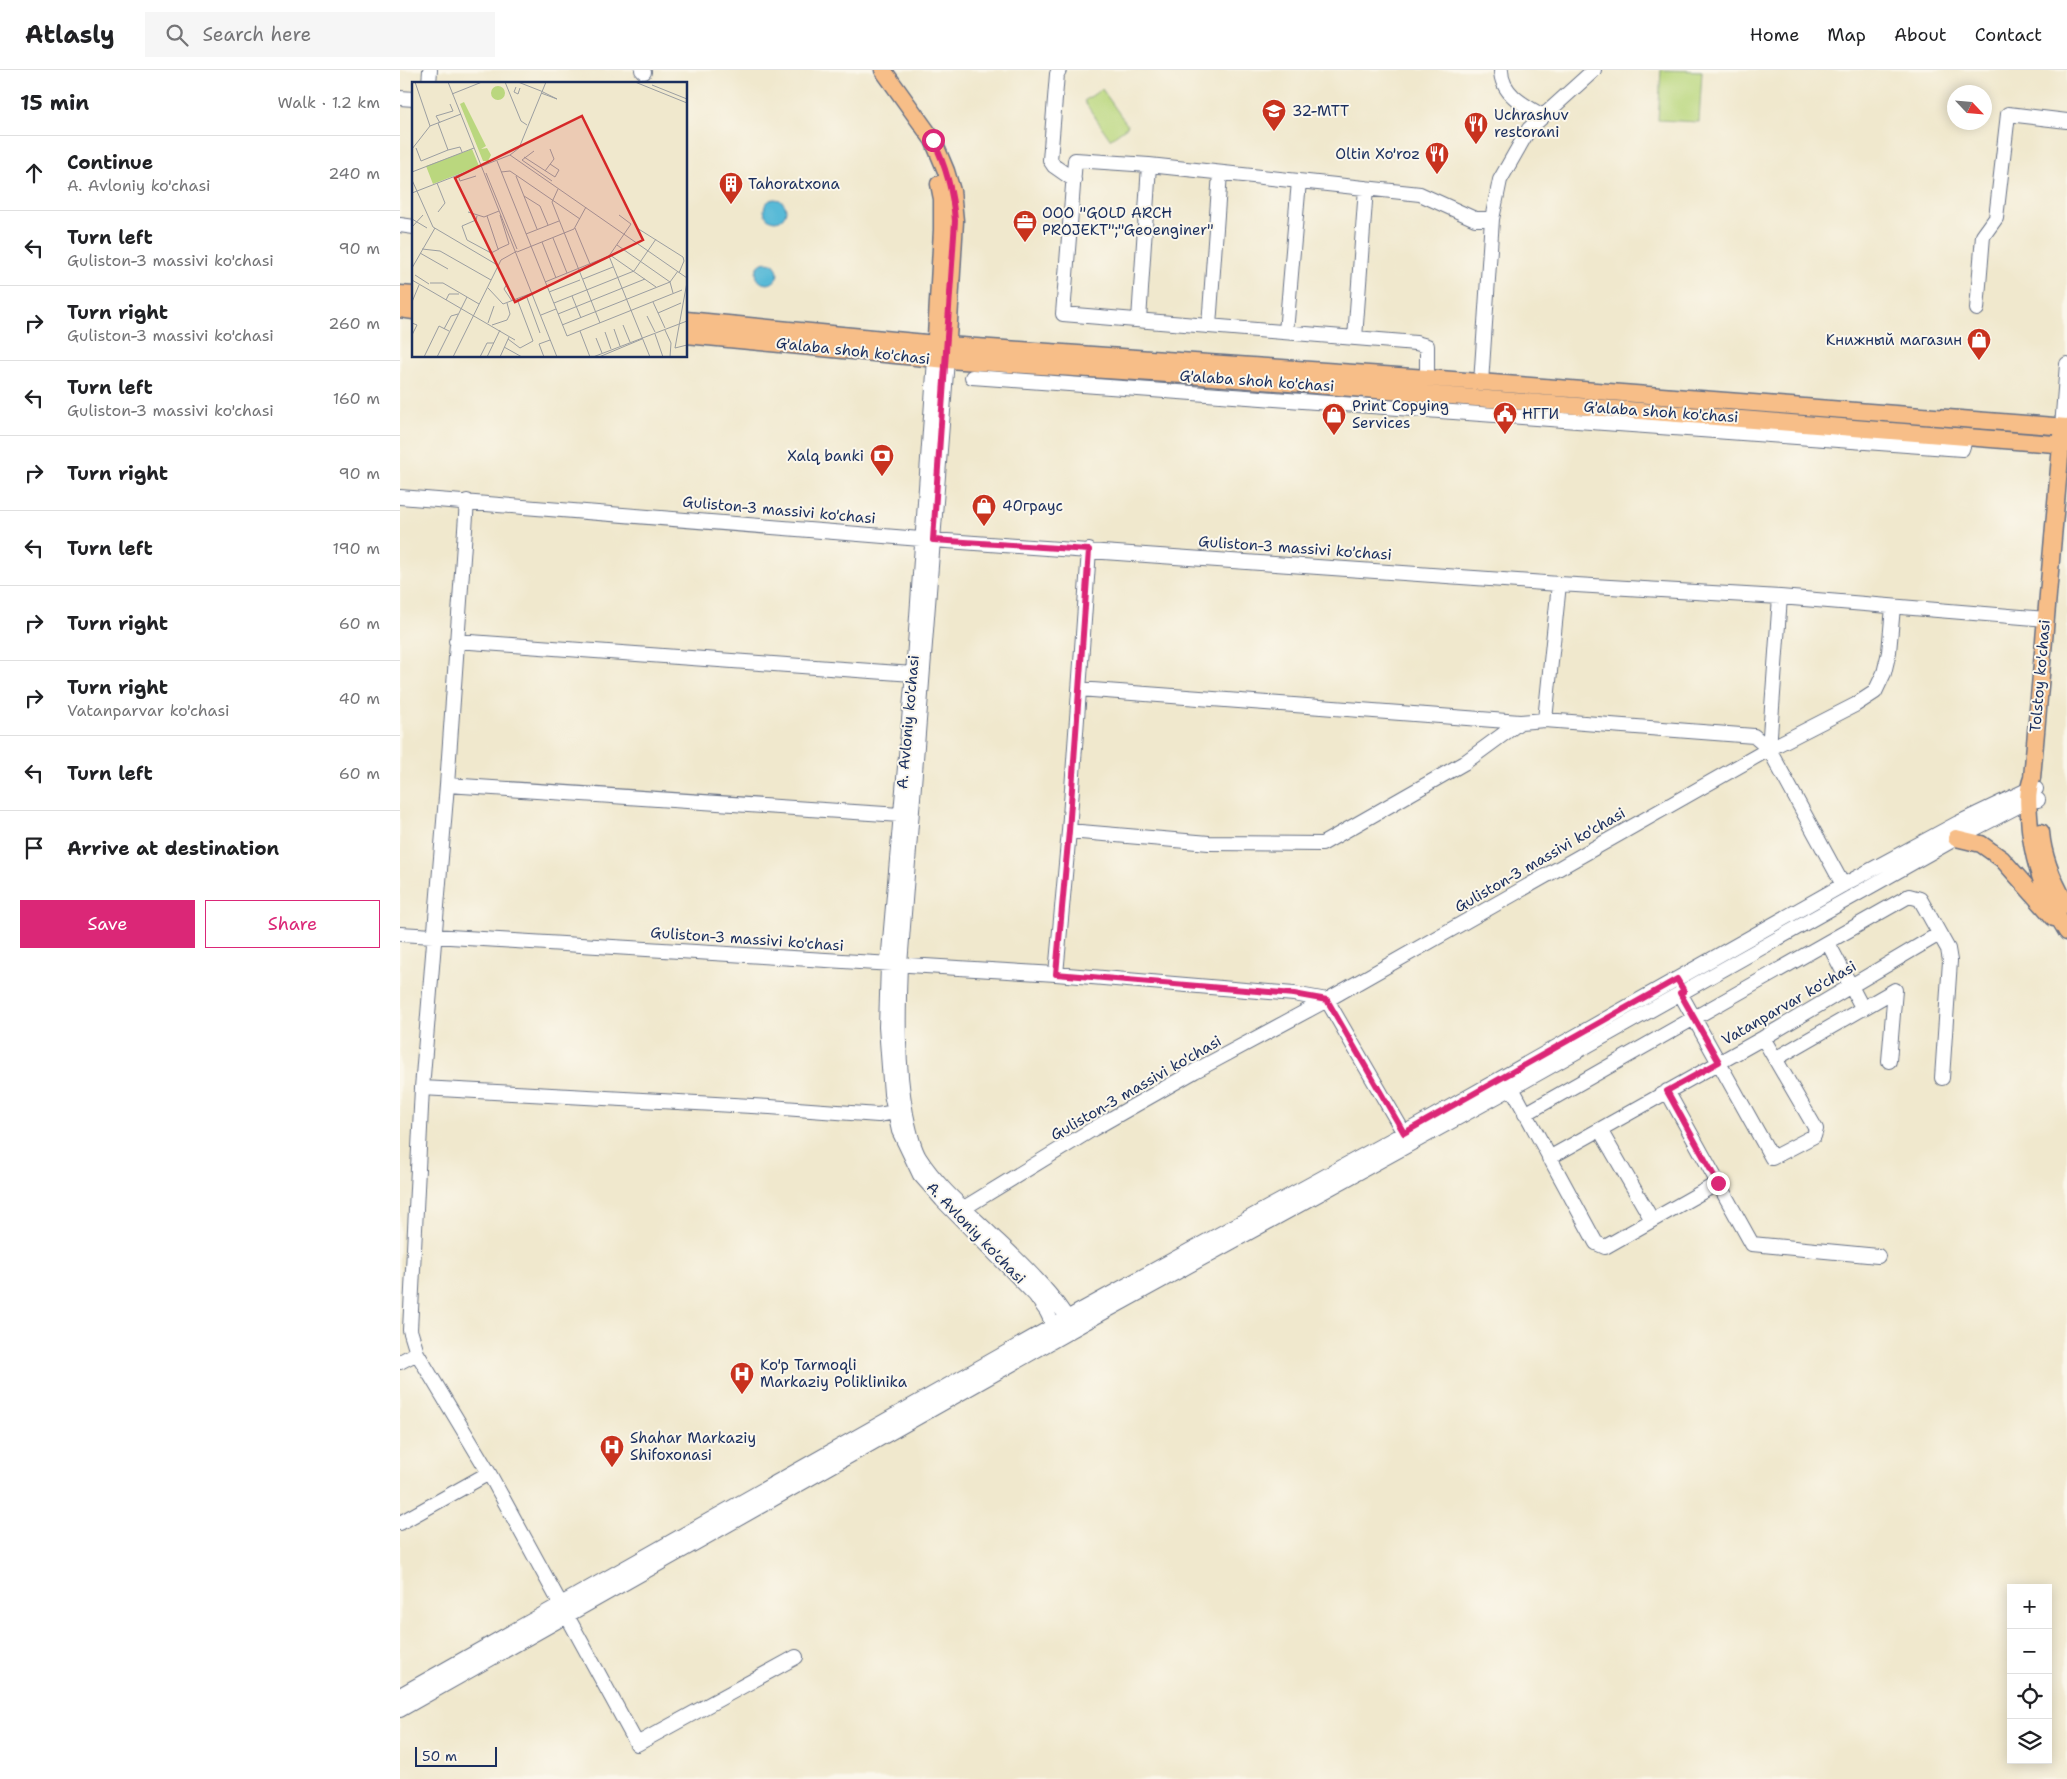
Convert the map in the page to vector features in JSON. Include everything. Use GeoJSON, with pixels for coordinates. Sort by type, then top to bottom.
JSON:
{"type":"FeatureCollection","features":[{"type":"Feature","properties":{"kind":"main road","name":"A. Avloniy ko'chasi"},"geometry":{"type":"LineString","coordinates":[[883,74],[933,140],[952,191],[955,221],[941,352]]}},
{"type":"Feature","properties":{"kind":"main road","name":"G'alaba shoh ko'chasi"},"geometry":{"type":"LineString","coordinates":[[688,320],[941,352],[1037,374],[1200,376],[1500,408],[1966,437],[2064,445]]}},
{"type":"Feature","properties":{"kind":"main road","name":"G'alaba shoh ko'chasi"},"geometry":{"type":"LineString","coordinates":[[688,335],[941,352],[1427,378],[2065,427]]}},
{"type":"Feature","properties":{"kind":"main road","name":"Tolstoy ko'chasi"},"geometry":{"type":"LineString","coordinates":[[2065,427],[2046,619],[2032,792],[2030,843],[2039,876],[2065,929]]}},
{"type":"Feature","properties":{"kind":"main road","name":"Tolstoy ko'chasi"},"geometry":{"type":"LineString","coordinates":[[2032,792],[2042,844],[2055,885],[2067,905]]}},
{"type":"Feature","properties":{"kind":"main road"},"geometry":{"type":"LineString","coordinates":[[1956,838],[1981,844],[2002,859],[2065,929]]}},
{"type":"Feature","properties":{"kind":"street"},"geometry":{"type":"LineString","coordinates":[[1059,70],[1057,74],[1050,160],[1054,166],[1074,180]]}},
{"type":"Feature","properties":{"kind":"street"},"geometry":{"type":"LineString","coordinates":[[1501,70],[1508,91],[1520,103],[1543,116]]}},
{"type":"Feature","properties":{"kind":"street"},"geometry":{"type":"LineString","coordinates":[[1481,383],[1492,219],[1500,180],[1530,129],[1594,70]]}},
{"type":"Feature","properties":{"kind":"street"},"geometry":{"type":"LineString","coordinates":[[1977,309],[1983,236],[1996,218],[2008,114],[2067,121]]}},
{"type":"Feature","properties":{"kind":"street"},"geometry":{"type":"LineString","coordinates":[[1427,378],[1427,346],[1416,343],[1063,314],[1075,160],[1149,165],[1420,194],[1475,219],[1492,219]]}},
{"type":"Feature","properties":{"kind":"street"},"geometry":{"type":"LineString","coordinates":[[1139,320],[1149,165]]}},
{"type":"Feature","properties":{"kind":"street"},"geometry":{"type":"LineString","coordinates":[[1209,326],[1220,173]]}},
{"type":"Feature","properties":{"kind":"street"},"geometry":{"type":"LineString","coordinates":[[1286,332],[1299,181]]}},
{"type":"Feature","properties":{"kind":"street"},"geometry":{"type":"LineString","coordinates":[[1355,338],[1366,188]]}},
{"type":"Feature","properties":{"kind":"street","name":"A. Avloniy ko'chasi"},"geometry":{"type":"LineString","coordinates":[[941,352],[894,965],[886,1027],[891,1094],[899,1131],[920,1175],[1035,1295],[1056,1332]]}},
{"type":"Feature","properties":{"kind":"street","name":"Tolstoy ko'chasi"},"geometry":{"type":"LineString","coordinates":[[2065,427],[2067,364]]}},
{"type":"Feature","properties":{"kind":"street"},"geometry":{"type":"LineString","coordinates":[[972,377],[1037,374]]}},
{"type":"Feature","properties":{"kind":"street","name":"Guliston-3 massivi ko'chasi"},"geometry":{"type":"LineString","coordinates":[[400,497],[928,539],[1559,584],[1780,597],[2046,619]]}},
{"type":"Feature","properties":{"kind":"street"},"geometry":{"type":"LineString","coordinates":[[467,501],[436,936],[422,1088],[405,1330],[489,1474],[637,1744],[796,1657]]}},
{"type":"Feature","properties":{"kind":"street","name":"A. Avloniy ko'chasi"},"geometry":{"type":"LineString","coordinates":[[928,539],[900,815],[894,965],[902,1091],[909,1129],[918,1156],[938,1183],[1011,1253],[1071,1323]]}},
{"type":"Feature","properties":{"kind":"street"},"geometry":{"type":"LineString","coordinates":[[1056,974],[1069,831],[1089,550]]}},
{"type":"Feature","properties":{"kind":"street"},"geometry":{"type":"LineString","coordinates":[[1545,720],[1559,584]]}},
{"type":"Feature","properties":{"kind":"street"},"geometry":{"type":"LineString","coordinates":[[1769,749],[1780,597]]}},
{"type":"Feature","properties":{"kind":"street","name":"Guliston-3 massivi ko'chasi"},"geometry":{"type":"LineString","coordinates":[[964,1208],[1093,1129],[1195,1071],[1327,1000],[1769,749],[1855,705],[1875,692],[1884,673],[1889,652],[1893,607]]}},
{"type":"Feature","properties":{"kind":"street"},"geometry":{"type":"LineString","coordinates":[[456,641],[913,674]]}},
{"type":"Feature","properties":{"kind":"street"},"geometry":{"type":"LineString","coordinates":[[1079,689],[1520,722],[1545,720],[1754,736],[1769,749],[1843,885]]}},
{"type":"Feature","properties":{"kind":"street"},"geometry":{"type":"LineString","coordinates":[[1069,831],[1209,843],[1322,844],[1464,764],[1520,722]]}},
{"type":"Feature","properties":{"kind":"street"},"geometry":{"type":"LineString","coordinates":[[447,785],[900,815]]}},
{"type":"Feature","properties":{"kind":"street"},"geometry":{"type":"LineString","coordinates":[[400,1710],[564,1610],[1404,1133],[1680,988],[1956,838],[2032,792]]}},
{"type":"Feature","properties":{"kind":"street"},"geometry":{"type":"LineString","coordinates":[[1071,1323],[1512,1088],[1680,988],[1843,885],[1958,823],[2032,792]]}},
{"type":"Feature","properties":{"kind":"street"},"geometry":{"type":"LineString","coordinates":[[1525,1114],[1909,896],[1920,899],[1948,949],[1950,961],[1942,1078]]}},
{"type":"Feature","properties":{"kind":"street","name":"Guliston-3 massivi ko'chasi"},"geometry":{"type":"LineString","coordinates":[[400,934],[1056,974],[1294,994],[1327,1000]]}},
{"type":"Feature","properties":{"kind":"street","name":"Vatanparvar ko'chasi"},"geometry":{"type":"LineString","coordinates":[[1549,1158],[1763,1038],[1939,934]]}},
{"type":"Feature","properties":{"kind":"street"},"geometry":{"type":"LineString","coordinates":[[1828,943],[1864,1009]]}},
{"type":"Feature","properties":{"kind":"street"},"geometry":{"type":"LineString","coordinates":[[1680,988],[1695,1019],[1772,1158],[1814,1136],[1816,1129],[1763,1038]]}},
{"type":"Feature","properties":{"kind":"street"},"geometry":{"type":"LineString","coordinates":[[1775,1059],[1895,990],[1889,1061]]}},
{"type":"Feature","properties":{"kind":"street"},"geometry":{"type":"LineString","coordinates":[[1327,1000],[1404,1133]]}},
{"type":"Feature","properties":{"kind":"street"},"geometry":{"type":"LineString","coordinates":[[422,1088],[770,1107],[878,1115],[895,1112]]}},
{"type":"Feature","properties":{"kind":"street"},"geometry":{"type":"LineString","coordinates":[[1512,1088],[1596,1243],[1605,1247],[1718,1183]]}},
{"type":"Feature","properties":{"kind":"street"},"geometry":{"type":"LineString","coordinates":[[1667,1091],[1752,1244],[1878,1256]]}},
{"type":"Feature","properties":{"kind":"street"},"geometry":{"type":"LineString","coordinates":[[1600,1130],[1652,1220]]}},
{"type":"Feature","properties":{"kind":"street"},"geometry":{"type":"LineString","coordinates":[[400,1362],[417,1353]]}},
{"type":"Feature","properties":{"kind":"street"},"geometry":{"type":"LineString","coordinates":[[400,1522],[489,1474]]}},
{"type":"Feature","properties":{"kind":"street"},"geometry":{"type":"LineString","coordinates":[[400,1695],[564,1610]]}},
{"type":"Feature","properties":{"kind":"green space"},"geometry":{"type":"Polygon","coordinates":[[[1661,70],[1702,71],[1699,122],[1658,120],[1661,70]]]}},
{"type":"Feature","properties":{"kind":"green space"},"geometry":{"type":"Polygon","coordinates":[[[1102,89],[1128,126],[1110,139],[1084,101],[1102,89]]]}},
{"type":"Feature","properties":{"kind":"water"},"geometry":{"type":"Polygon","coordinates":[[[775,199],[783,202],[786,210],[783,218],[775,221],[767,218],[764,210],[767,202],[775,199]]]}},
{"type":"Feature","properties":{"kind":"water"},"geometry":{"type":"Polygon","coordinates":[[[767,262],[775,265],[778,273],[775,281],[767,284],[759,281],[756,273],[759,265],[767,262]]]}},
{"type":"Feature","properties":{"kind":"place","name":"32-MTT"},"geometry":{"type":"Point","coordinates":[1274,132]}},
{"type":"Feature","properties":{"kind":"place","name":"Uchrashuv restorani"},"geometry":{"type":"Point","coordinates":[1476,145]}},
{"type":"Feature","properties":{"kind":"place","name":"Oltin Xo'roz"},"geometry":{"type":"Point","coordinates":[1437,175]}},
{"type":"Feature","properties":{"kind":"place","name":"Tahoratxona"},"geometry":{"type":"Point","coordinates":[731,205]}},
{"type":"Feature","properties":{"kind":"place","name":"ООО \"GOLD ARCH PROJEKT\";\"Geoenginer\""},"geometry":{"type":"Point","coordinates":[1025,243]}},
{"type":"Feature","properties":{"kind":"place","name":"Книжный магазин"},"geometry":{"type":"Point","coordinates":[1979,361]}},
{"type":"Feature","properties":{"kind":"place","name":"НГГИ"},"geometry":{"type":"Point","coordinates":[1505,435]}},
{"type":"Feature","properties":{"kind":"place","name":"Print Copying Services"},"geometry":{"type":"Point","coordinates":[1334,436]}},
{"type":"Feature","properties":{"kind":"place","name":"Xalq banki"},"geometry":{"type":"Point","coordinates":[882,477]}},
{"type":"Feature","properties":{"kind":"place","name":"40граус"},"geometry":{"type":"Point","coordinates":[984,527]}},
{"type":"Feature","properties":{"kind":"place","name":"Ko'p Tarmoqli Markaziy Poliklinika"},"geometry":{"type":"Point","coordinates":[742,1395]}},
{"type":"Feature","properties":{"kind":"place","name":"Shahar Markaziy Shifoxonasi"},"geometry":{"type":"Point","coordinates":[612,1468]}},
{"type":"Feature","properties":{"kind":"route"},"geometry":{"type":"LineString","coordinates":[[933,140],[939,151],[952,191],[955,221],[948,316],[947,360],[933,540],[1089,550],[1069,831],[1056,974],[1294,994],[1327,1000],[1404,1133],[1677,979],[1684,991],[1680,993],[1719,1062],[1667,1091],[1718,1183]]}}]}
